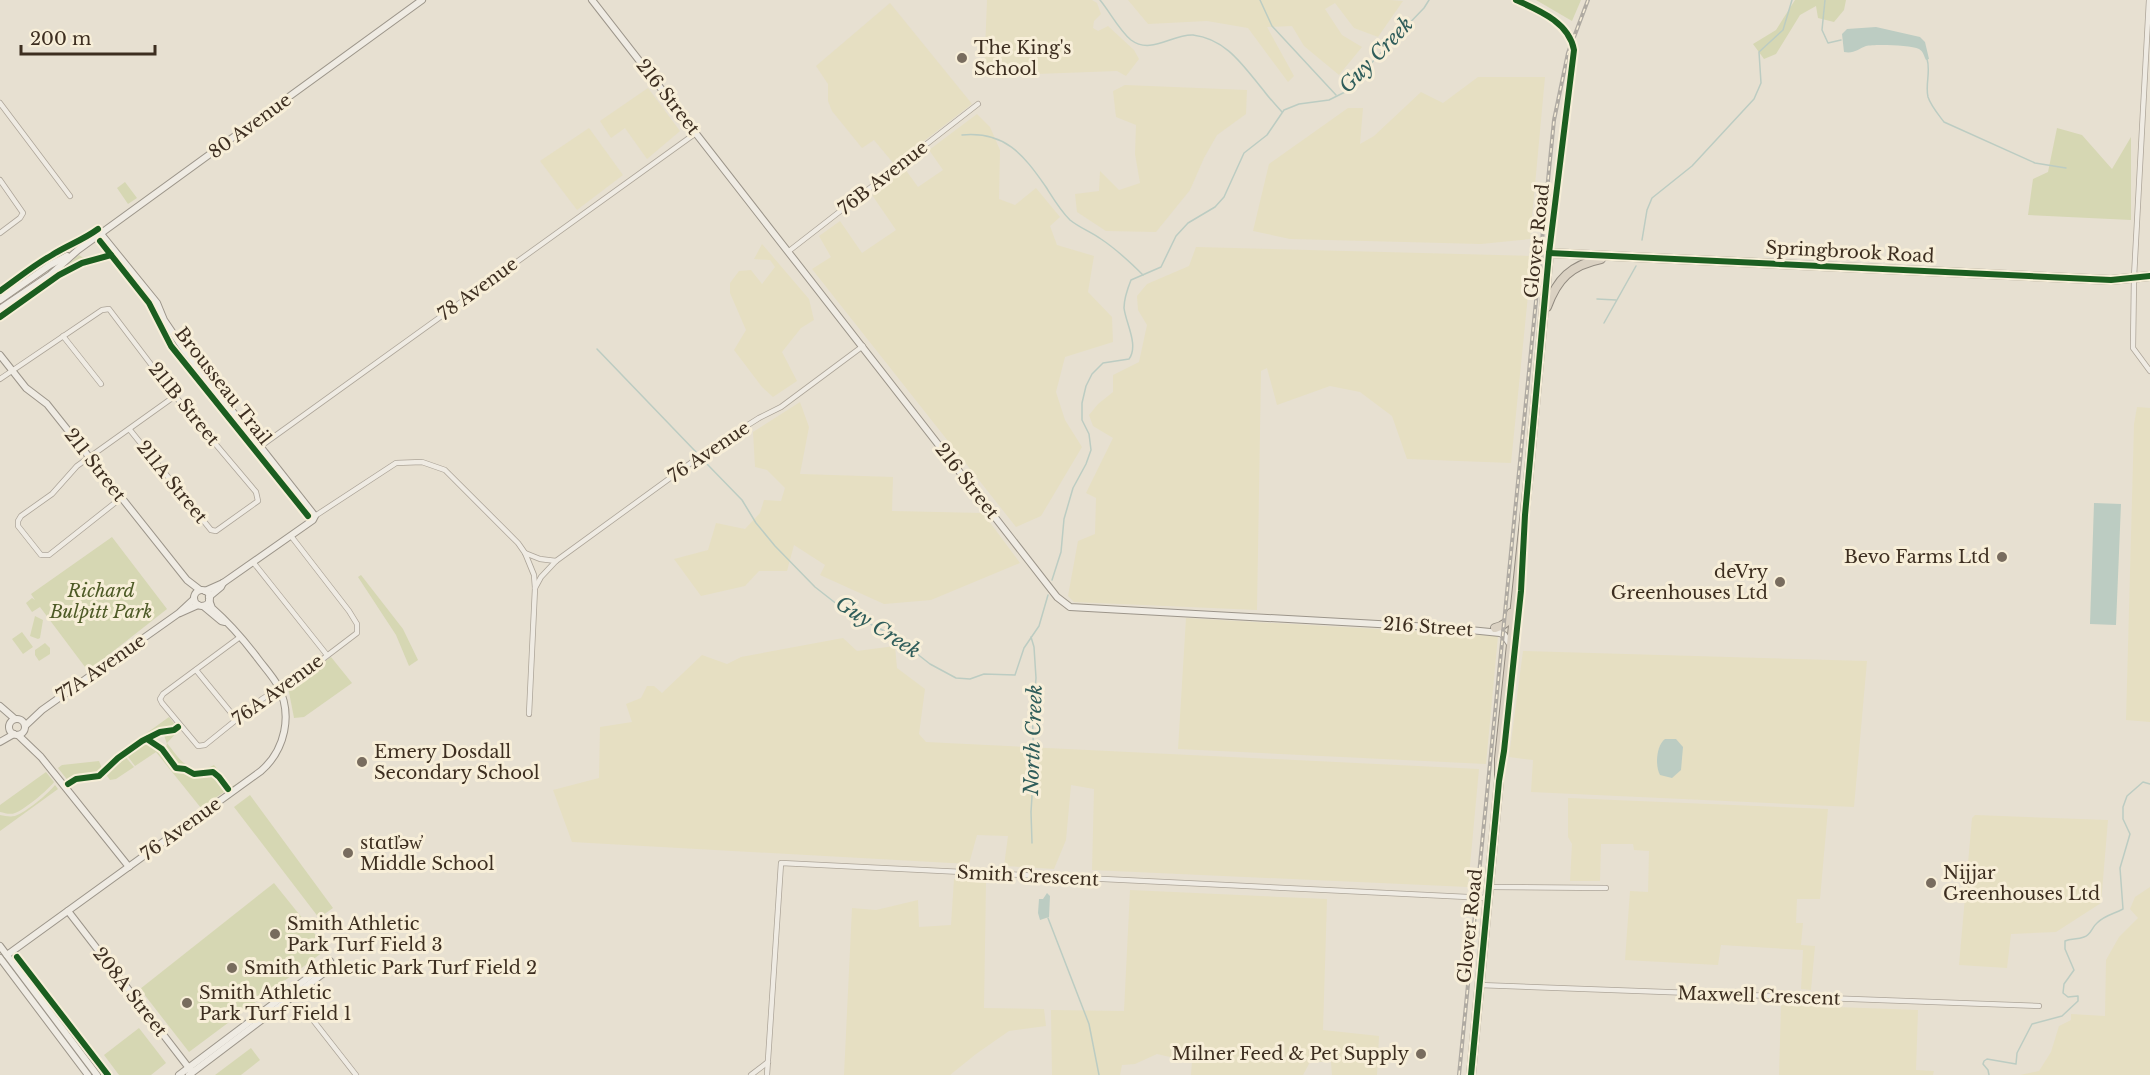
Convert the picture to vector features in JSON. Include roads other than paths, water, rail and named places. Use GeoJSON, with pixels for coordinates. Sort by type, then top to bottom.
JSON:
{"type":"FeatureCollection","features":[{"type":"Feature","properties":{"kind":"highway","name":"Springbrook Road"},"geometry":{"type":"LineString","coordinates":[[1549,253],[2111,280],[2150,276]]}},
{"type":"Feature","properties":{"kind":"highway","name":"Glover Road"},"geometry":{"type":"LineString","coordinates":[[1471,1075],[1499,781],[1504,751],[1515,595],[1525,514],[1549,253]]}},
{"type":"Feature","properties":{"kind":"highway"},"geometry":{"type":"LineString","coordinates":[[1544,316],[1556,287],[1572,269],[1589,262],[1623,256]]}},
{"type":"Feature","properties":{"kind":"highway","name":"Glover Road"},"geometry":{"type":"LineString","coordinates":[[1512,640],[1521,591],[1525,514]]}},
{"type":"Feature","properties":{"kind":"highway"},"geometry":{"type":"LineString","coordinates":[[1495,628],[1503,626],[1510,617],[1515,595]]}},
{"type":"Feature","properties":{"kind":"main road","name":"80 Avenue"},"geometry":{"type":"LineString","coordinates":[[0,309],[422,0]]}},
{"type":"Feature","properties":{"kind":"main road","name":"216 Street"},"geometry":{"type":"LineString","coordinates":[[592,0],[1057,597],[1070,608],[1450,628],[1500,633],[1512,640]]}},
{"type":"Feature","properties":{"kind":"main road","name":"Glover Road"},"geometry":{"type":"LineString","coordinates":[[1516,0],[1551,17],[1572,40],[1574,50],[1549,253]]}},
{"type":"Feature","properties":{"kind":"main road"},"geometry":{"type":"LineString","coordinates":[[101,234],[157,303],[164,320],[185,351],[315,516]]}},
{"type":"Feature","properties":{"kind":"main road","name":"80 Avenue"},"geometry":{"type":"LineString","coordinates":[[0,300],[50,265],[78,250]]}},
{"type":"Feature","properties":{"kind":"main road","name":"211 Street"},"geometry":{"type":"LineString","coordinates":[[0,355],[26,388],[47,404],[187,580],[240,637],[279,688]]}},
{"type":"Feature","properties":{"kind":"main road","name":"77A Avenue"},"geometry":{"type":"LineString","coordinates":[[17,727],[291,536],[315,516]]}},
{"type":"Feature","properties":{"kind":"main road"},"geometry":{"type":"LineString","coordinates":[[1450,628],[1505,629],[1512,640]]}},
{"type":"Feature","properties":{"kind":"main road","name":"76 Avenue"},"geometry":{"type":"LineString","coordinates":[[2,958],[261,771],[274,759],[281,746],[286,715],[279,688]]}},
{"type":"Feature","properties":{"kind":"main road"},"geometry":{"type":"LineString","coordinates":[[0,707],[129,867]]}},
{"type":"Feature","properties":{"kind":"main road"},"geometry":{"type":"LineString","coordinates":[[0,737],[17,727]]}},
{"type":"Feature","properties":{"kind":"main road"},"geometry":{"type":"LineString","coordinates":[[0,742],[17,727]]}},
{"type":"Feature","properties":{"kind":"main road","name":"208A Street"},"geometry":{"type":"LineString","coordinates":[[68,911],[190,1072]]}},
{"type":"Feature","properties":{"kind":"main road"},"geometry":{"type":"LineString","coordinates":[[0,946],[2,958],[88,1075]]}},
{"type":"Feature","properties":{"kind":"main road"},"geometry":{"type":"LineString","coordinates":[[2,958],[97,1075]]}},
{"type":"Feature","properties":{"kind":"main road"},"geometry":{"type":"LineString","coordinates":[[179,1075],[190,1072],[331,964]]}},
{"type":"Feature","properties":{"kind":"street"},"geometry":{"type":"LineString","coordinates":[[2149,0],[2134,277],[2133,348],[2150,371]]}},
{"type":"Feature","properties":{"kind":"street"},"geometry":{"type":"LineString","coordinates":[[0,103],[70,196]]}},
{"type":"Feature","properties":{"kind":"street","name":"76B Avenue"},"geometry":{"type":"LineString","coordinates":[[789,251],[978,104]]}},
{"type":"Feature","properties":{"kind":"street","name":"78 Avenue"},"geometry":{"type":"LineString","coordinates":[[261,446],[696,133]]}},
{"type":"Feature","properties":{"kind":"street"},"geometry":{"type":"LineString","coordinates":[[0,180],[23,213],[20,218],[0,233]]}},
{"type":"Feature","properties":{"kind":"street","name":"211B Street"},"geometry":{"type":"LineString","coordinates":[[63,336],[102,310],[109,309],[176,396],[256,492],[258,500],[253,506],[216,531]]}},
{"type":"Feature","properties":{"kind":"street"},"geometry":{"type":"LineString","coordinates":[[0,379],[63,336],[101,384]]}},
{"type":"Feature","properties":{"kind":"street","name":"76 Avenue"},"geometry":{"type":"LineString","coordinates":[[535,588],[541,577],[556,561],[710,449],[781,407],[863,346]]}},
{"type":"Feature","properties":{"kind":"street"},"geometry":{"type":"LineString","coordinates":[[121,498],[101,511],[81,531],[45,556],[41,555],[18,526],[21,516],[52,494],[70,471],[176,396]]}},
{"type":"Feature","properties":{"kind":"street","name":"211A Street"},"geometry":{"type":"LineString","coordinates":[[130,430],[211,530],[216,531]]}},
{"type":"Feature","properties":{"kind":"street"},"geometry":{"type":"LineString","coordinates":[[315,516],[396,463],[422,462],[445,470],[474,497],[525,553],[534,575],[529,714]]}},
{"type":"Feature","properties":{"kind":"street","name":"76A Avenue"},"geometry":{"type":"LineString","coordinates":[[196,670],[163,694],[160,699],[199,746],[205,745],[262,699],[307,671],[357,633],[357,624],[349,611],[291,536]]}},
{"type":"Feature","properties":{"kind":"street"},"geometry":{"type":"LineString","coordinates":[[525,553],[540,559],[556,561]]}},
{"type":"Feature","properties":{"kind":"street"},"geometry":{"type":"LineString","coordinates":[[253,562],[327,655]]}},
{"type":"Feature","properties":{"kind":"street"},"geometry":{"type":"LineString","coordinates":[[237,720],[196,670],[240,637]]}},
{"type":"Feature","properties":{"kind":"street","name":"Smith Crescent"},"geometry":{"type":"LineString","coordinates":[[767,1075],[781,863],[1488,898]]}},
{"type":"Feature","properties":{"kind":"street"},"geometry":{"type":"LineString","coordinates":[[1489,887],[1606,888]]}},
{"type":"Feature","properties":{"kind":"street","name":"Maxwell Crescent"},"geometry":{"type":"LineString","coordinates":[[1479,985],[2039,1006]]}},
{"type":"Feature","properties":{"kind":"street"},"geometry":{"type":"LineString","coordinates":[[303,1005],[356,1075]]}},
{"type":"Feature","properties":{"kind":"street"},"geometry":{"type":"LineString","coordinates":[[751,1075],[768,1062]]}},
{"type":"Feature","properties":{"kind":"waterway"},"geometry":{"type":"LineString","coordinates":[[1100,0],[1122,31],[1139,44],[1154,45],[1177,37],[1193,35],[1216,42],[1242,64],[1282,112]]}},
{"type":"Feature","properties":{"kind":"waterway"},"geometry":{"type":"LineString","coordinates":[[1260,0],[1272,26],[1336,95]]}},
{"type":"Feature","properties":{"kind":"waterway","name":"Guy Creek"},"geometry":{"type":"LineString","coordinates":[[1052,580],[1061,552],[1064,519],[1073,488],[1091,450],[1089,434],[1082,420],[1082,403],[1086,386],[1092,374],[1103,363],[1129,359],[1132,353],[1132,341],[1124,308],[1131,280],[1161,267],[1176,236],[1188,223],[1215,207],[1224,197],[1244,153],[1267,135],[1284,110],[1299,104],[1329,100],[1345,92],[1356,83],[1429,0]]}},
{"type":"Feature","properties":{"kind":"waterway"},"geometry":{"type":"LineString","coordinates":[[1642,240],[1647,210],[1652,198],[1692,166],[1754,99],[1761,83],[1759,52],[1783,30],[1792,0]]}},
{"type":"Feature","properties":{"kind":"waterway"},"geometry":{"type":"LineString","coordinates":[[1825,0],[1822,30],[1828,43],[1841,40]]}},
{"type":"Feature","properties":{"kind":"waterway"},"geometry":{"type":"LineString","coordinates":[[1927,59],[1928,97],[1944,122],[2035,163],[2066,168]]}},
{"type":"Feature","properties":{"kind":"waterway"},"geometry":{"type":"LineString","coordinates":[[962,135],[990,137],[1012,147],[1029,164],[1070,220],[1112,247],[1143,275]]}},
{"type":"Feature","properties":{"kind":"waterway"},"geometry":{"type":"LineString","coordinates":[[1604,323],[1636,266]]}},
{"type":"Feature","properties":{"kind":"waterway"},"geometry":{"type":"LineString","coordinates":[[1597,299],[1616,300]]}},
{"type":"Feature","properties":{"kind":"waterway","name":"Guy Creek"},"geometry":{"type":"LineString","coordinates":[[597,349],[696,452]]}},
{"type":"Feature","properties":{"kind":"waterway","name":"Guy Creek"},"geometry":{"type":"LineString","coordinates":[[706,463],[742,500],[756,523],[775,546],[815,587],[838,605],[893,635],[930,664],[956,678],[970,679],[984,674],[1015,675],[1024,648],[1039,626],[1048,595]]}},
{"type":"Feature","properties":{"kind":"waterway","name":"North Creek"},"geometry":{"type":"LineString","coordinates":[[1031,637],[1036,678],[1032,705],[1034,764],[1032,843]]}},
{"type":"Feature","properties":{"kind":"waterway"},"geometry":{"type":"LineString","coordinates":[[1989,1075],[1983,1064],[1984,1061],[1987,1059],[2016,1064],[2017,1053],[2032,1024],[2062,1016],[2078,1001],[2078,996],[2068,997],[2063,993],[2064,984],[2074,970],[2065,949],[2065,941],[2086,936],[2100,920],[2123,909],[2120,868],[2130,834],[2123,819],[2123,807],[2127,796],[2143,782],[2150,784]]}},
{"type":"Feature","properties":{"kind":"waterway","name":"North Creek"},"geometry":{"type":"LineString","coordinates":[[1048,918],[1089,1024],[1099,1075]]}},
{"type":"Feature","properties":{"kind":"railway"},"geometry":{"type":"LineString","coordinates":[[1459,1075],[1554,120],[1568,53],[1588,0]]}},
{"type":"Feature","properties":{"kind":"place","name":"The King's School"},"geometry":{"type":"Point","coordinates":[962,58]}},
{"type":"Feature","properties":{"kind":"place","name":"Bevo Farms Ltd"},"geometry":{"type":"Point","coordinates":[2002,557]}},
{"type":"Feature","properties":{"kind":"place","name":"deVry Greenhouses Ltd"},"geometry":{"type":"Point","coordinates":[1780,582]}},
{"type":"Feature","properties":{"kind":"place","name":"Emery Dosdall Secondary School"},"geometry":{"type":"Point","coordinates":[362,762]}},
{"type":"Feature","properties":{"kind":"place","name":"stɑtl̓əw̓ Middle School"},"geometry":{"type":"Point","coordinates":[348,853]}},
{"type":"Feature","properties":{"kind":"place","name":"Nijjar Greenhouses Ltd"},"geometry":{"type":"Point","coordinates":[1931,883]}},
{"type":"Feature","properties":{"kind":"place","name":"Smith Athletic Park Turf Field 3"},"geometry":{"type":"Point","coordinates":[275,934]}},
{"type":"Feature","properties":{"kind":"place","name":"Smith Athletic Park Turf Field 2"},"geometry":{"type":"Point","coordinates":[232,968]}},
{"type":"Feature","properties":{"kind":"place","name":"Smith Athletic Park Turf Field 1"},"geometry":{"type":"Point","coordinates":[187,1003]}},
{"type":"Feature","properties":{"kind":"place","name":"Milner Feed & Pet Supply"},"geometry":{"type":"Point","coordinates":[1421,1054]}},
{"type":"Feature","properties":{"kind":"park label","name":"Richard Bulpitt Park"},"geometry":{"type":"Point","coordinates":[101,601]}}]}
